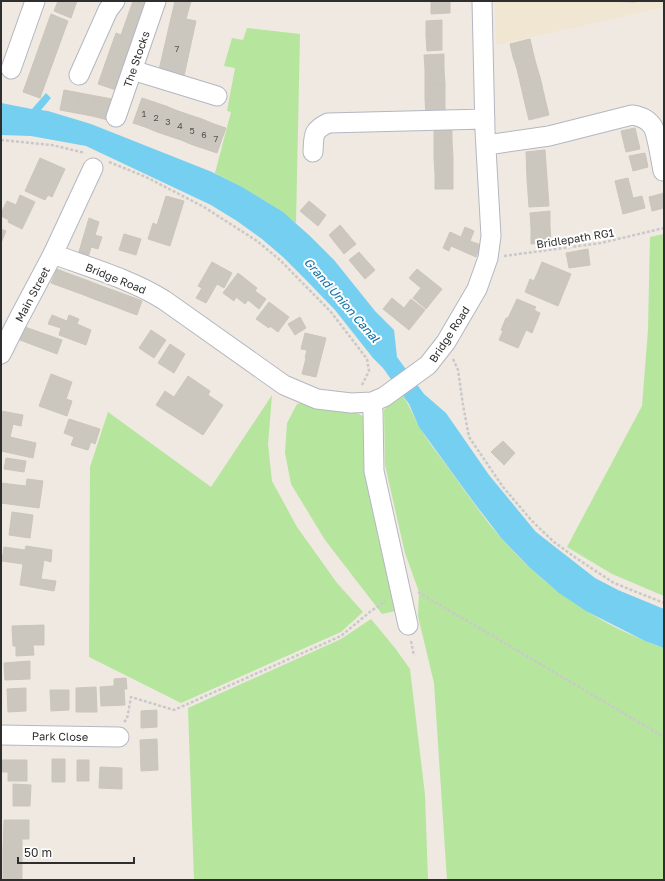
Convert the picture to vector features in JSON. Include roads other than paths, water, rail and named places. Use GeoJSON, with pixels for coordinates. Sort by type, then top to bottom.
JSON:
{"type":"FeatureCollection","features":[{"type":"Feature","properties":{"kind":"street"},"geometry":{"type":"LineString","coordinates":[[11,70],[35,1]]}},
{"type":"Feature","properties":{"kind":"street"},"geometry":{"type":"LineString","coordinates":[[79,75],[108,10],[115,1]]}},
{"type":"Feature","properties":{"kind":"street","name":"The Stocks"},"geometry":{"type":"LineString","coordinates":[[116,117],[156,1]]}},
{"type":"Feature","properties":{"kind":"street","name":"Bridge Road"},"geometry":{"type":"LineString","coordinates":[[53,254],[146,289],[164,300],[284,385],[317,398],[352,404],[378,400],[428,365],[446,342],[477,290],[488,258],[491,236],[485,119],[482,1]]}},
{"type":"Feature","properties":{"kind":"street"},"geometry":{"type":"LineString","coordinates":[[132,70],[217,96]]}},
{"type":"Feature","properties":{"kind":"street"},"geometry":{"type":"LineString","coordinates":[[487,145],[549,136],[632,115],[639,116],[647,121],[653,128],[663,171]]}},
{"type":"Feature","properties":{"kind":"street"},"geometry":{"type":"LineString","coordinates":[[313,152],[314,136],[318,128],[328,123],[485,119]]}},
{"type":"Feature","properties":{"kind":"street","name":"Main Street"},"geometry":{"type":"LineString","coordinates":[[1,354],[53,254],[96,161]]}},
{"type":"Feature","properties":{"kind":"street"},"geometry":{"type":"LineString","coordinates":[[378,400],[374,412],[374,470],[408,625]]}},
{"type":"Feature","properties":{"kind":"street","name":"Park Close"},"geometry":{"type":"LineString","coordinates":[[1,735],[116,737]]}},
{"type":"Feature","properties":{"kind":"water","name":"Grand Union Canal"},"geometry":{"type":"Polygon","coordinates":[[[46,93],[51,98],[41,110],[91,124],[212,172],[242,187],[283,212],[310,236],[334,260],[375,311],[394,330],[397,357],[424,394],[446,413],[489,475],[536,532],[595,578],[618,590],[664,609],[664,648],[645,641],[586,611],[559,593],[529,567],[502,539],[475,504],[419,427],[409,404],[383,368],[373,358],[335,310],[283,257],[262,239],[211,205],[86,146],[31,136],[1,135],[1,103],[32,109],[46,93]]]}}]}
